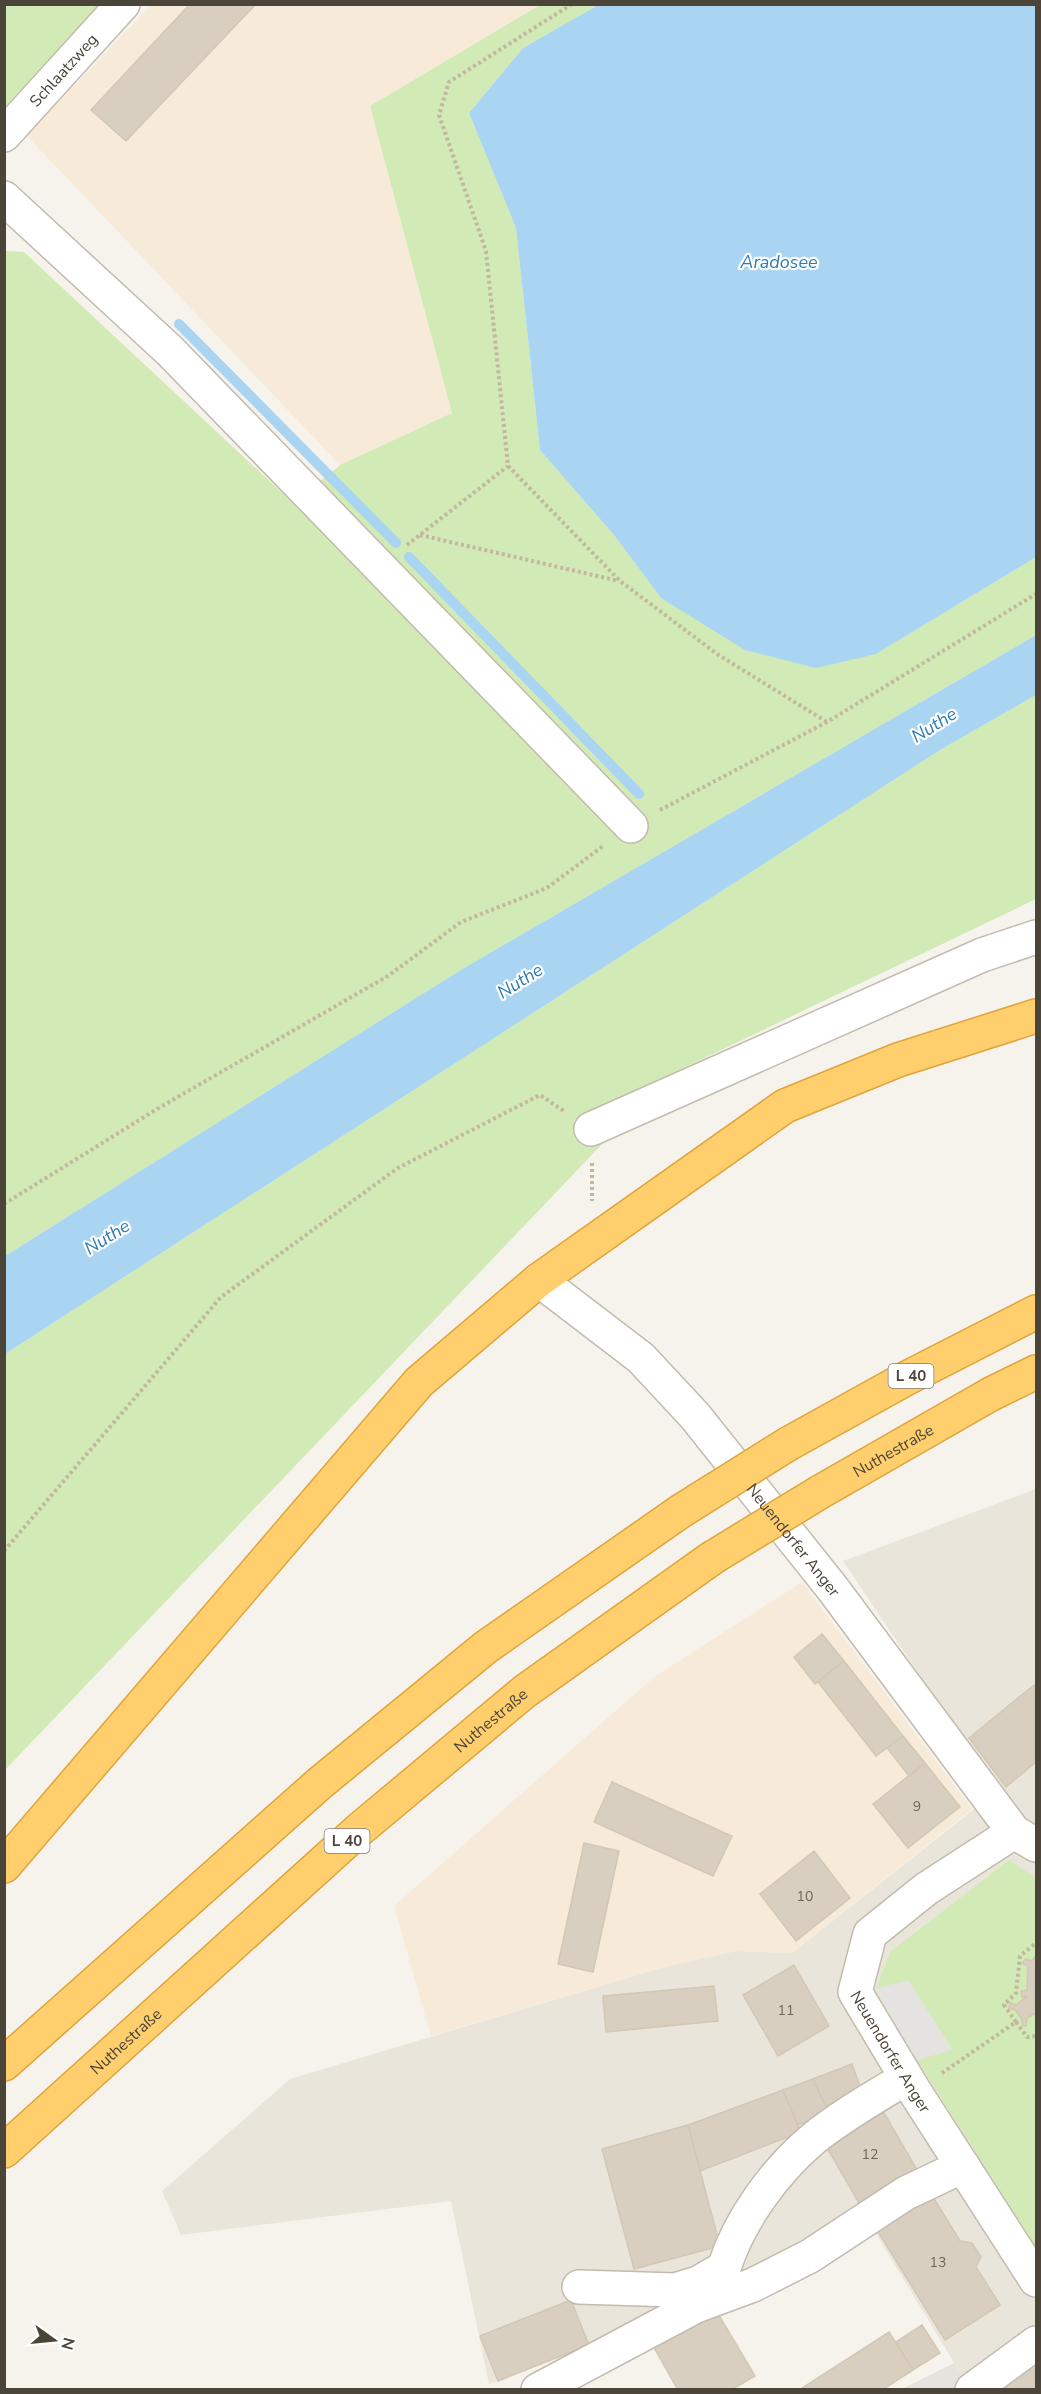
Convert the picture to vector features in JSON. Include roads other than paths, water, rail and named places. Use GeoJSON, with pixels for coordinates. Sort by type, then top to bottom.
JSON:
{"type":"FeatureCollection","features":[{"type":"Feature","properties":{"kind":"highway"},"geometry":{"type":"LineString","coordinates":[[4,1866],[419,1382],[539,1280],[786,1106],[898,1060],[1036,1016]]}},
{"type":"Feature","properties":{"kind":"highway","name":"L 40"},"geometry":{"type":"LineString","coordinates":[[4,2064],[338,1768],[486,1647],[681,1511],[788,1443],[907,1378],[1036,1312]]}},
{"type":"Feature","properties":{"kind":"highway","name":"Nuthestraße"},"geometry":{"type":"LineString","coordinates":[[4,2151],[360,1829],[524,1692],[712,1558],[820,1492],[991,1394],[1036,1372]]}},
{"type":"Feature","properties":{"kind":"street","name":"Schlaatzweg"},"geometry":{"type":"LineString","coordinates":[[4,135],[123,4]]}},
{"type":"Feature","properties":{"kind":"street"},"geometry":{"type":"LineString","coordinates":[[4,198],[170,351],[631,826]]}},
{"type":"Feature","properties":{"kind":"street"},"geometry":{"type":"LineString","coordinates":[[591,1129],[982,956],[1036,937]]}},
{"type":"Feature","properties":{"kind":"street","name":"Neuendorfer Anger"},"geometry":{"type":"LineString","coordinates":[[539,1280],[641,1358],[695,1416],[833,1589],[1025,1838],[926,1889],[870,1934],[855,1992],[910,2085],[1036,2280]]}},
{"type":"Feature","properties":{"kind":"street"},"geometry":{"type":"LineString","coordinates":[[579,2287],[675,2290],[698,2283],[724,2268],[729,2253],[752,2210],[780,2172],[813,2139],[910,2085]]}},
{"type":"Feature","properties":{"kind":"street"},"geometry":{"type":"LineString","coordinates":[[538,2390],[696,2306],[753,2285],[810,2256],[906,2193],[963,2166]]}},
{"type":"Feature","properties":{"kind":"street"},"geometry":{"type":"LineString","coordinates":[[972,2390],[1036,2343]]}},
{"type":"Feature","properties":{"kind":"water","name":"Aradosee"},"geometry":{"type":"Polygon","coordinates":[[[598,5],[1036,5],[1036,557],[876,654],[816,668],[745,650],[661,598],[614,535],[540,450],[516,228],[469,113],[523,48],[598,5]]]}},
{"type":"Feature","properties":{"kind":"water","name":"Nuthe"},"geometry":{"type":"Polygon","coordinates":[[[1036,635],[1036,695],[940,750],[5,1354],[5,1256],[459,971],[1036,635]]]}},
{"type":"Feature","properties":{"kind":"waterway"},"geometry":{"type":"LineString","coordinates":[[179,324],[396,543]]}},
{"type":"Feature","properties":{"kind":"waterway"},"geometry":{"type":"LineString","coordinates":[[409,557],[639,794]]}}]}
